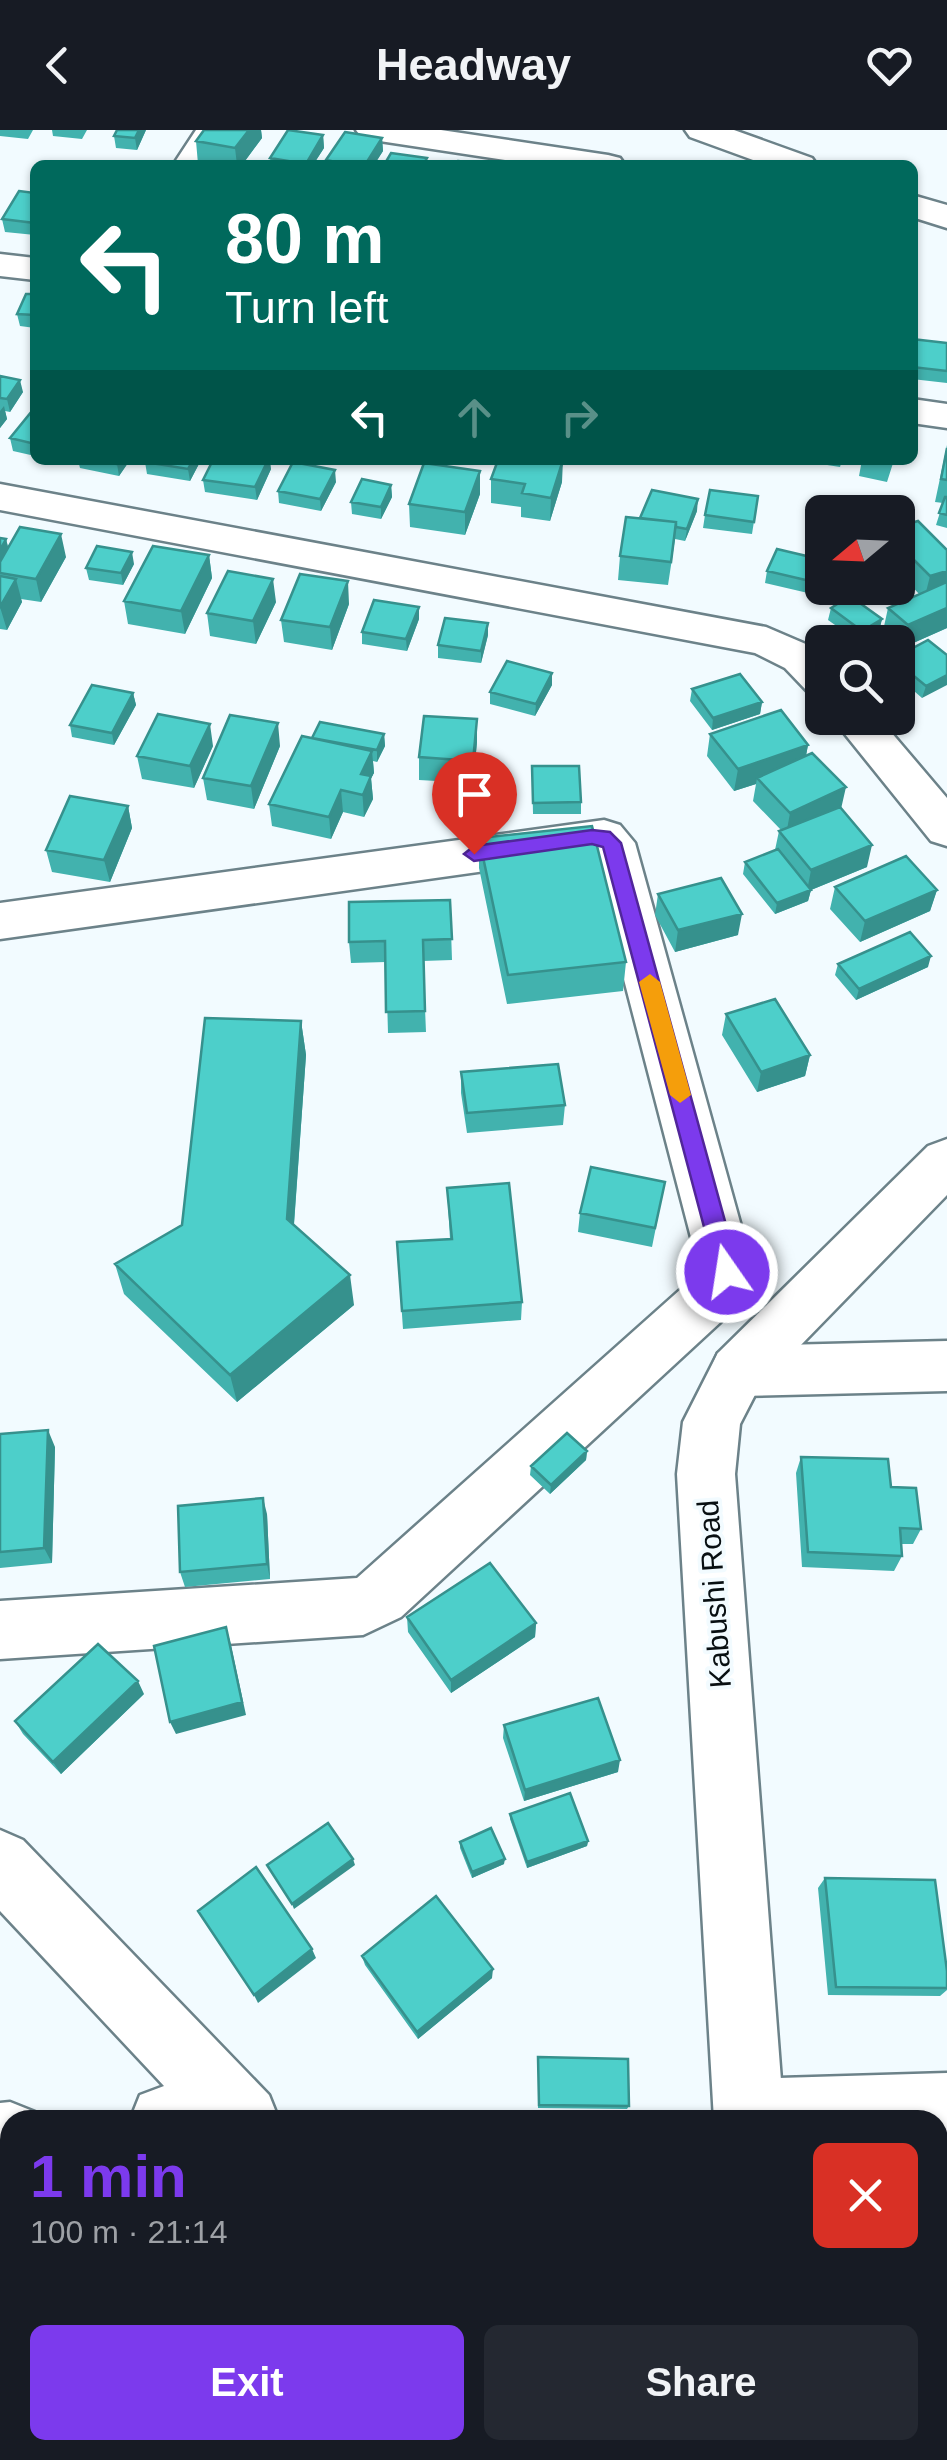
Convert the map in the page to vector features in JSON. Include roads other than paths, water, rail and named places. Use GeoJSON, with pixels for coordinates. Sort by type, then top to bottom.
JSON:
{"type":"FeatureCollection","features":[{"type":"Feature","properties":{"kind":"street"},"geometry":{"type":"LineString","coordinates":[[193,160],[212,130]]}},
{"type":"Feature","properties":{"kind":"street"},"geometry":{"type":"LineString","coordinates":[[373,130],[574,160]]}},
{"type":"Feature","properties":{"kind":"street"},"geometry":{"type":"LineString","coordinates":[[702,130],[786,160]]}},
{"type":"Feature","properties":{"kind":"street"},"geometry":{"type":"LineString","coordinates":[[918,207],[947,216]]}},
{"type":"Feature","properties":{"kind":"street"},"geometry":{"type":"LineString","coordinates":[[0,265],[30,268]]}},
{"type":"Feature","properties":{"kind":"street"},"geometry":{"type":"LineString","coordinates":[[918,412],[947,416]]}},
{"type":"Feature","properties":{"kind":"street"},"geometry":{"type":"LineString","coordinates":[[0,497],[752,638],[805,663]]}},
{"type":"Feature","properties":{"kind":"street"},"geometry":{"type":"LineString","coordinates":[[868,735],[947,829]]}},
{"type":"Feature","properties":{"kind":"street"},"geometry":{"type":"LineString","coordinates":[[0,921],[604,837],[612,843],[727,1272],[720,1289],[380,1597],[363,1606],[0,1630]]}},
{"type":"Feature","properties":{"kind":"street","name":"Kabushi Road"},"geometry":{"type":"LineString","coordinates":[[749,2110],[706,1474],[712,1422],[738,1371],[947,1161]]}},
{"type":"Feature","properties":{"kind":"street"},"geometry":{"type":"LineString","coordinates":[[738,1371],[947,1366]]}},
{"type":"Feature","properties":{"kind":"street"},"geometry":{"type":"LineString","coordinates":[[0,1864],[234,2110]]}},
{"type":"Feature","properties":{"kind":"street"},"geometry":{"type":"LineString","coordinates":[[903,2110],[947,2108]]}}]}
